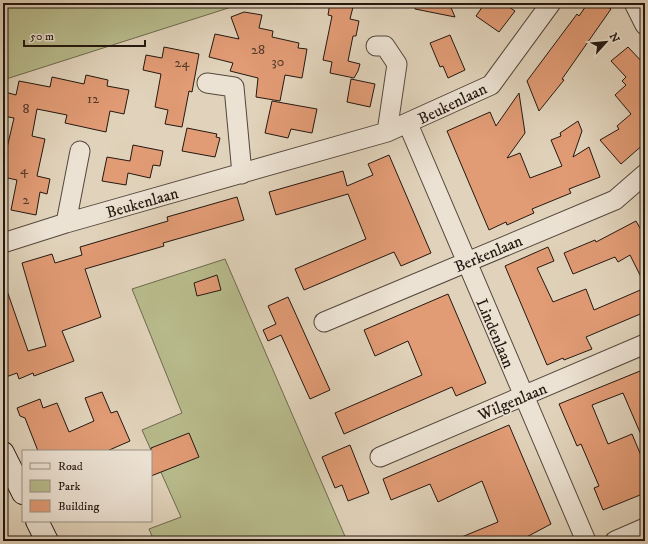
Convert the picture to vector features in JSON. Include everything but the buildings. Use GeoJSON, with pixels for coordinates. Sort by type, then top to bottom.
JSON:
{"type":"FeatureCollection","features":[{"type":"Feature","properties":{"kind":"main road"},"geometry":{"type":"LineString","coordinates":[[3,453],[22,491]]}},
{"type":"Feature","properties":{"kind":"main road"},"geometry":{"type":"LineString","coordinates":[[38,522],[47,541]]}},
{"type":"Feature","properties":{"kind":"street","name":"Beukenlaan"},"geometry":{"type":"LineString","coordinates":[[3,243],[66,223],[387,132],[408,124],[491,85],[551,3]]}},
{"type":"Feature","properties":{"kind":"street"},"geometry":{"type":"LineString","coordinates":[[634,3],[645,26]]}},
{"type":"Feature","properties":{"kind":"street","name":"Beukenlaan"},"geometry":{"type":"LineString","coordinates":[[376,46],[385,46],[397,64],[387,132]]}},
{"type":"Feature","properties":{"kind":"street"},"geometry":{"type":"LineString","coordinates":[[207,82],[234,87],[242,174]]}},
{"type":"Feature","properties":{"kind":"street","name":"Lindenlaan"},"geometry":{"type":"LineString","coordinates":[[408,124],[523,397],[586,541]]}},
{"type":"Feature","properties":{"kind":"street"},"geometry":{"type":"LineString","coordinates":[[66,223],[80,151]]}},
{"type":"Feature","properties":{"kind":"street","name":"Berkenlaan"},"geometry":{"type":"LineString","coordinates":[[324,322],[615,200],[645,174]]}},
{"type":"Feature","properties":{"kind":"street","name":"Wilgenlaan"},"geometry":{"type":"LineString","coordinates":[[380,457],[645,344]]}},
{"type":"Feature","properties":{"kind":"street"},"geometry":{"type":"LineString","coordinates":[[615,541],[645,528]]}},
{"type":"Feature","properties":{"kind":"green space"},"geometry":{"type":"Polygon","coordinates":[[[3,3],[244,3],[3,80],[3,3]]]}},
{"type":"Feature","properties":{"kind":"green space"},"geometry":{"type":"Polygon","coordinates":[[[225,259],[347,541],[154,541],[149,529],[181,517],[142,430],[182,413],[132,289],[225,259]]]}}]}
